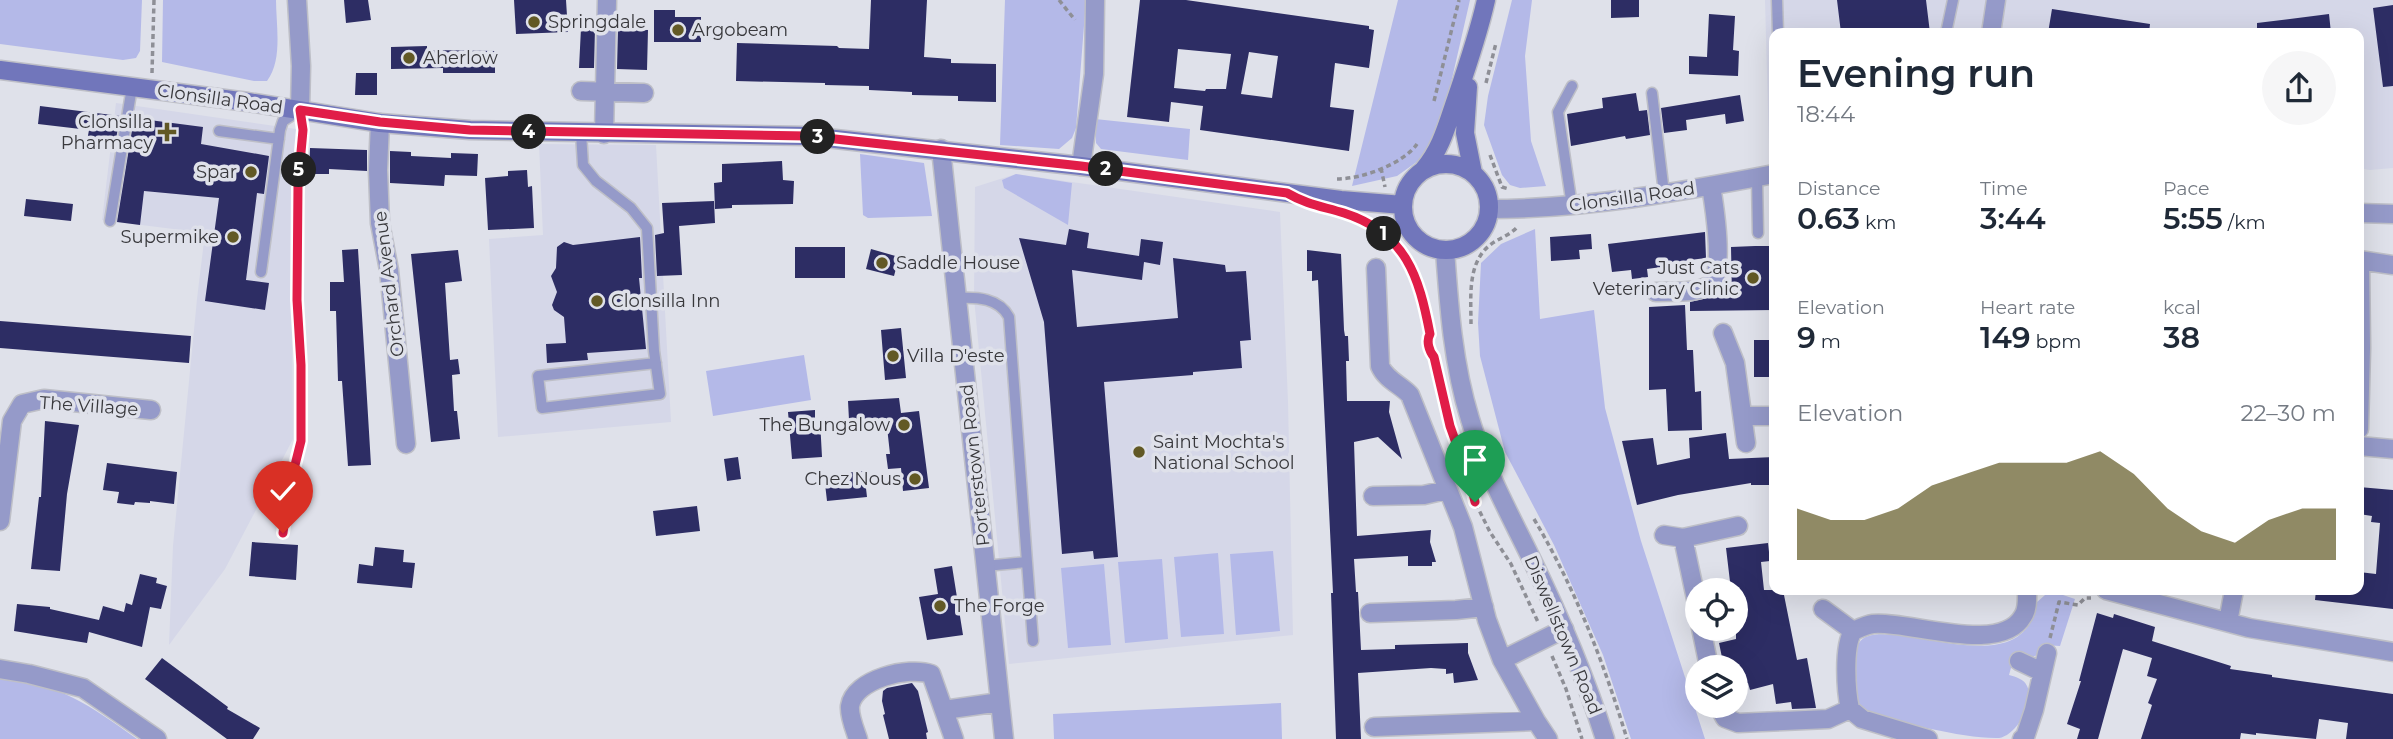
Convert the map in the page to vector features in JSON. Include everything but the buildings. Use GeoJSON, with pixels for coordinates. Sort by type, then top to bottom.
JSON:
{"type":"FeatureCollection","features":[{"type":"Feature","properties":{"kind":"main road"},"geometry":{"type":"LineString","coordinates":[[1422,171],[1435,165],[1449,164],[1473,173],[1482,183],[1488,196],[1489,209],[1480,234],[1470,243],[1444,250],[1419,241],[1404,219],[1402,205],[1412,180],[1435,156],[1444,139],[1471,61],[1486,0]]}},
{"type":"Feature","properties":{"kind":"main road"},"geometry":{"type":"LineString","coordinates":[[1471,61],[1465,132],[1473,173]]}},
{"type":"Feature","properties":{"kind":"main road","name":"Clonsilla Road"},"geometry":{"type":"LineString","coordinates":[[0,70],[380,122],[470,130],[808,136],[941,149],[1341,200],[1402,205]]}},
{"type":"Feature","properties":{"kind":"street"},"geometry":{"type":"LineString","coordinates":[[297,0],[301,66],[300,110]]}},
{"type":"Feature","properties":{"kind":"street"},"geometry":{"type":"LineString","coordinates":[[604,134],[607,0]]}},
{"type":"Feature","properties":{"kind":"street"},"geometry":{"type":"LineString","coordinates":[[1081,166],[1094,74],[1095,0]]}},
{"type":"Feature","properties":{"kind":"street"},"geometry":{"type":"LineString","coordinates":[[1992,28],[1996,0]]}},
{"type":"Feature","properties":{"kind":"street"},"geometry":{"type":"LineString","coordinates":[[581,91],[644,93]]}},
{"type":"Feature","properties":{"kind":"street","name":"Orchard Avenue"},"geometry":{"type":"LineString","coordinates":[[380,122],[380,223],[389,270],[406,444]]}},
{"type":"Feature","properties":{"kind":"street","name":"Porterstown Road"},"geometry":{"type":"LineString","coordinates":[[941,149],[1004,739]]}},
{"type":"Feature","properties":{"kind":"street","name":"Clonsilla Road"},"geometry":{"type":"LineString","coordinates":[[1489,209],[1572,206],[1766,176]]}},
{"type":"Feature","properties":{"kind":"street"},"geometry":{"type":"LineString","coordinates":[[1657,292],[1696,289],[1709,286],[1715,279],[1718,268],[1711,186]]}},
{"type":"Feature","properties":{"kind":"street"},"geometry":{"type":"LineString","coordinates":[[2364,213],[2393,214]]}},
{"type":"Feature","properties":{"kind":"street","name":"Diswellstown Road"},"geometry":{"type":"LineString","coordinates":[[1444,250],[1451,334],[1470,420],[1495,487],[1564,629],[1605,739]]}},
{"type":"Feature","properties":{"kind":"street"},"geometry":{"type":"LineString","coordinates":[[2364,261],[2393,265]]}},
{"type":"Feature","properties":{"kind":"street"},"geometry":{"type":"LineString","coordinates":[[1376,268],[1380,366],[1387,377],[1410,395],[1463,527],[1484,607],[1503,660],[1548,739]]}},
{"type":"Feature","properties":{"kind":"street"},"geometry":{"type":"LineString","coordinates":[[1723,332],[1735,363],[1746,443]]}},
{"type":"Feature","properties":{"kind":"street","name":"The Village"},"geometry":{"type":"LineString","coordinates":[[0,521],[12,421],[22,404],[44,399],[151,410]]}},
{"type":"Feature","properties":{"kind":"street"},"geometry":{"type":"LineString","coordinates":[[1743,416],[1769,416]]}},
{"type":"Feature","properties":{"kind":"street"},"geometry":{"type":"LineString","coordinates":[[2364,446],[2393,449]]}},
{"type":"Feature","properties":{"kind":"street"},"geometry":{"type":"LineString","coordinates":[[1373,496],[1424,495],[1446,490]]}},
{"type":"Feature","properties":{"kind":"street"},"geometry":{"type":"LineString","coordinates":[[1664,535],[1684,538],[1738,526]]}},
{"type":"Feature","properties":{"kind":"street"},"geometry":{"type":"LineString","coordinates":[[1684,538],[1692,578]]}},
{"type":"Feature","properties":{"kind":"street"},"geometry":{"type":"LineString","coordinates":[[1928,739],[1871,723],[1858,717],[1850,709],[1847,695],[1848,643],[1853,631],[1874,623],[1942,633],[1995,633],[2008,629],[2023,617],[2026,595]]}},
{"type":"Feature","properties":{"kind":"street"},"geometry":{"type":"LineString","coordinates":[[2105,595],[2283,636],[2393,652]]}},
{"type":"Feature","properties":{"kind":"street"},"geometry":{"type":"LineString","coordinates":[[2228,622],[2233,595]]}},
{"type":"Feature","properties":{"kind":"street"},"geometry":{"type":"LineString","coordinates":[[1370,613],[1484,607]]}},
{"type":"Feature","properties":{"kind":"street"},"geometry":{"type":"LineString","coordinates":[[1824,609],[1853,631]]}},
{"type":"Feature","properties":{"kind":"street"},"geometry":{"type":"LineString","coordinates":[[1503,660],[1564,629]]}},
{"type":"Feature","properties":{"kind":"street"},"geometry":{"type":"LineString","coordinates":[[2022,739],[2034,710],[2047,653]]}},
{"type":"Feature","properties":{"kind":"street"},"geometry":{"type":"LineString","coordinates":[[2019,661],[2042,672]]}},
{"type":"Feature","properties":{"kind":"street"},"geometry":{"type":"LineString","coordinates":[[0,669],[83,688],[157,739]]}},
{"type":"Feature","properties":{"kind":"street"},"geometry":{"type":"LineString","coordinates":[[858,739],[849,709],[853,697],[862,687],[896,673],[921,670],[931,674],[954,739]]}},
{"type":"Feature","properties":{"kind":"street"},"geometry":{"type":"LineString","coordinates":[[944,710],[1000,702]]}},
{"type":"Feature","properties":{"kind":"street"},"geometry":{"type":"LineString","coordinates":[[1725,718],[1738,723],[1828,719],[1850,709]]}},
{"type":"Feature","properties":{"kind":"street"},"geometry":{"type":"LineString","coordinates":[[1374,727],[1536,721]]}},
{"type":"Feature","properties":{"kind":"lane"},"geometry":{"type":"LineString","coordinates":[[1777,0],[1779,28]]}},
{"type":"Feature","properties":{"kind":"lane"},"geometry":{"type":"LineString","coordinates":[[1947,28],[1953,0]]}},
{"type":"Feature","properties":{"kind":"lane"},"geometry":{"type":"LineString","coordinates":[[1572,86],[1558,112],[1572,206]]}},
{"type":"Feature","properties":{"kind":"lane"},"geometry":{"type":"LineString","coordinates":[[110,221],[132,87]]}},
{"type":"Feature","properties":{"kind":"lane"},"geometry":{"type":"LineString","coordinates":[[1652,93],[1664,193]]}},
{"type":"Feature","properties":{"kind":"lane"},"geometry":{"type":"LineString","coordinates":[[261,272],[283,121],[300,110],[303,130],[298,185],[297,300],[301,365],[301,441],[289,489],[283,533]]}},
{"type":"Feature","properties":{"kind":"lane"},"geometry":{"type":"LineString","coordinates":[[219,131],[279,139]]}},
{"type":"Feature","properties":{"kind":"lane"},"geometry":{"type":"LineString","coordinates":[[581,133],[583,165],[596,181],[631,208],[647,228],[660,394],[542,408],[538,376],[656,363]]}},
{"type":"Feature","properties":{"kind":"lane"},"geometry":{"type":"LineString","coordinates":[[1758,233],[1766,176]]}},
{"type":"Feature","properties":{"kind":"lane"},"geometry":{"type":"LineString","coordinates":[[958,298],[979,296],[1003,308],[1009,317],[1033,641]]}},
{"type":"Feature","properties":{"kind":"lane"},"geometry":{"type":"LineString","coordinates":[[985,566],[1027,562]]}},
{"type":"Feature","properties":{"kind":"path"},"geometry":{"type":"LineString","coordinates":[[151,89],[153,0]]}},
{"type":"Feature","properties":{"kind":"path"},"geometry":{"type":"LineString","coordinates":[[1433,104],[1459,0]]}},
{"type":"Feature","properties":{"kind":"path"},"geometry":{"type":"LineString","coordinates":[[1485,88],[1497,38]]}},
{"type":"Feature","properties":{"kind":"path"},"geometry":{"type":"LineString","coordinates":[[1331,179],[1357,176],[1391,164],[1406,157],[1421,139]]}},
{"type":"Feature","properties":{"kind":"path"},"geometry":{"type":"LineString","coordinates":[[1488,150],[1503,187],[1513,191]]}},
{"type":"Feature","properties":{"kind":"path"},"geometry":{"type":"LineString","coordinates":[[1356,218],[1382,232],[1401,249],[1409,262],[1421,292],[1430,334],[1430,352],[1434,357],[1450,426],[1475,502],[1511,564],[1546,638],[1582,739]]}},
{"type":"Feature","properties":{"kind":"path"},"geometry":{"type":"LineString","coordinates":[[1472,330],[1471,294],[1475,266],[1479,257],[1498,239],[1515,230]]}},
{"type":"Feature","properties":{"kind":"path"},"geometry":{"type":"LineString","coordinates":[[1529,511],[1548,542],[1580,610],[1628,739]]}},
{"type":"Feature","properties":{"kind":"path"},"geometry":{"type":"LineString","coordinates":[[2047,653],[2059,602],[2078,605],[2085,598],[2096,595]]}},
{"type":"Feature","properties":{"kind":"shaded area"},"geometry":{"type":"Polygon","coordinates":[[[0,0],[142,0],[140,51],[136,58],[123,60],[0,44],[0,0]]]}},
{"type":"Feature","properties":{"kind":"shaded area"},"geometry":{"type":"Polygon","coordinates":[[[163,0],[276,0],[277,53],[267,81],[254,81],[162,62],[163,0]]]}},
{"type":"Feature","properties":{"kind":"shaded area"},"geometry":{"type":"Polygon","coordinates":[[[1005,0],[1086,0],[1076,128],[1072,138],[1059,149],[1000,145],[1005,0]]]}},
{"type":"Feature","properties":{"kind":"shaded area"},"geometry":{"type":"Polygon","coordinates":[[[1398,0],[1470,0],[1440,131],[1425,156],[1397,176],[1352,186],[1398,0]]]}},
{"type":"Feature","properties":{"kind":"shaded area"},"geometry":{"type":"Polygon","coordinates":[[[1512,0],[1532,0],[1525,56],[1531,141],[1546,186],[1520,188],[1510,185],[1502,175],[1484,125],[1488,96],[1512,0]]]}},
{"type":"Feature","properties":{"kind":"shaded area"},"geometry":{"type":"Polygon","coordinates":[[[1765,0],[2393,0],[2393,168],[2364,169],[2364,28],[1769,28],[1769,147],[1765,0]]]}},
{"type":"Feature","properties":{"kind":"shaded area"},"geometry":{"type":"Polygon","coordinates":[[[116,103],[296,129],[291,187],[293,439],[225,569],[169,645],[173,546],[205,233],[102,220],[116,103]]]}},
{"type":"Feature","properties":{"kind":"shaded area"},"geometry":{"type":"Polygon","coordinates":[[[1095,119],[1190,129],[1188,160],[1101,149],[1096,143],[1095,119]]]}},
{"type":"Feature","properties":{"kind":"shaded area"},"geometry":{"type":"Polygon","coordinates":[[[539,144],[656,145],[671,422],[498,437],[489,239],[543,235],[539,144]]]}},
{"type":"Feature","properties":{"kind":"shaded area"},"geometry":{"type":"Polygon","coordinates":[[[860,154],[924,163],[932,216],[868,218],[863,215],[860,154]]]}},
{"type":"Feature","properties":{"kind":"shaded area","name":"Saint Mochta's National School"},"geometry":{"type":"Polygon","coordinates":[[[1016,174],[1280,212],[1288,402],[1293,635],[1009,664],[974,298],[975,187],[1016,174]]]}},
{"type":"Feature","properties":{"kind":"shaded area"},"geometry":{"type":"Polygon","coordinates":[[[1016,174],[1072,183],[1068,225],[1004,188],[1002,180],[1016,174]]]}},
{"type":"Feature","properties":{"kind":"shaded area"},"geometry":{"type":"Polygon","coordinates":[[[1535,229],[1540,319],[1594,310],[1605,408],[1641,541],[1685,677],[1685,718],[1698,718],[1705,739],[1631,739],[1603,655],[1554,545],[1505,452],[1480,356],[1478,323],[1481,263],[1501,244],[1535,229]]]}},
{"type":"Feature","properties":{"kind":"shaded area"},"geometry":{"type":"Polygon","coordinates":[[[804,355],[811,400],[713,416],[706,371],[804,355]]]}},
{"type":"Feature","properties":{"kind":"shaded area"},"geometry":{"type":"Polygon","coordinates":[[[1273,551],[1280,631],[1236,635],[1230,554],[1273,551]]]}},
{"type":"Feature","properties":{"kind":"shaded area"},"geometry":{"type":"Polygon","coordinates":[[[1218,553],[1224,634],[1181,637],[1174,557],[1218,553]]]}},
{"type":"Feature","properties":{"kind":"shaded area"},"geometry":{"type":"Polygon","coordinates":[[[1162,559],[1168,639],[1125,643],[1118,562],[1162,559]]]}},
{"type":"Feature","properties":{"kind":"shaded area"},"geometry":{"type":"Polygon","coordinates":[[[1104,564],[1111,645],[1068,648],[1061,568],[1104,564]]]}},
{"type":"Feature","properties":{"kind":"shaded area"},"geometry":{"type":"Polygon","coordinates":[[[2045,595],[2063,595],[2075,599],[2060,646],[2045,645],[2040,654],[2029,658],[2014,657],[2009,675],[2026,684],[2029,701],[2018,725],[2005,736],[1984,738],[1950,733],[1865,712],[1860,707],[1856,686],[1856,650],[1859,643],[1872,635],[1894,635],[1981,646],[2007,642],[2026,629],[2036,603],[2045,595]]]}},
{"type":"Feature","properties":{"kind":"shaded area"},"geometry":{"type":"Polygon","coordinates":[[[0,678],[40,685],[73,698],[137,739],[0,739],[0,678]]]}},
{"type":"Feature","properties":{"kind":"shaded area"},"geometry":{"type":"Polygon","coordinates":[[[1281,703],[1282,739],[1054,739],[1053,714],[1281,703]]]}},
{"type":"Feature","properties":{"kind":"place","name":"Springdale"},"geometry":{"type":"Point","coordinates":[534,22]}},
{"type":"Feature","properties":{"kind":"place","name":"Argobeam"},"geometry":{"type":"Point","coordinates":[678,30]}},
{"type":"Feature","properties":{"kind":"place","name":"Aherlow"},"geometry":{"type":"Point","coordinates":[409,58]}},
{"type":"Feature","properties":{"kind":"place","name":"Clonsilla Pharmacy"},"geometry":{"type":"Point","coordinates":[167,132]}},
{"type":"Feature","properties":{"kind":"place","name":"Spar"},"geometry":{"type":"Point","coordinates":[251,172]}},
{"type":"Feature","properties":{"kind":"place","name":"Supermike"},"geometry":{"type":"Point","coordinates":[233,237]}},
{"type":"Feature","properties":{"kind":"place","name":"Saddle House"},"geometry":{"type":"Point","coordinates":[882,263]}},
{"type":"Feature","properties":{"kind":"place","name":"Just Cats Veterinary Clinic"},"geometry":{"type":"Point","coordinates":[1753,278]}},
{"type":"Feature","properties":{"kind":"place","name":"Clonsilla Inn"},"geometry":{"type":"Point","coordinates":[597,301]}},
{"type":"Feature","properties":{"kind":"place","name":"Villa D'este"},"geometry":{"type":"Point","coordinates":[893,356]}},
{"type":"Feature","properties":{"kind":"place","name":"The Bungalow"},"geometry":{"type":"Point","coordinates":[904,425]}},
{"type":"Feature","properties":{"kind":"place","name":"Saint Mochta's National School"},"geometry":{"type":"Point","coordinates":[1139,452]}},
{"type":"Feature","properties":{"kind":"place","name":"Chez Nous"},"geometry":{"type":"Point","coordinates":[915,479]}},
{"type":"Feature","properties":{"kind":"place","name":"The Forge"},"geometry":{"type":"Point","coordinates":[940,606]}},
{"type":"Feature","properties":{"kind":"route"},"geometry":{"type":"LineString","coordinates":[[283,533],[289,489],[297,466],[301,441],[301,365],[297,300],[298,185],[303,130],[300,110],[380,122],[470,130],[808,136],[941,149],[1287,193],[1308,205],[1342,212],[1369,224],[1401,249],[1414,270],[1430,334],[1430,352],[1434,357],[1446,411],[1475,502]]}}]}
